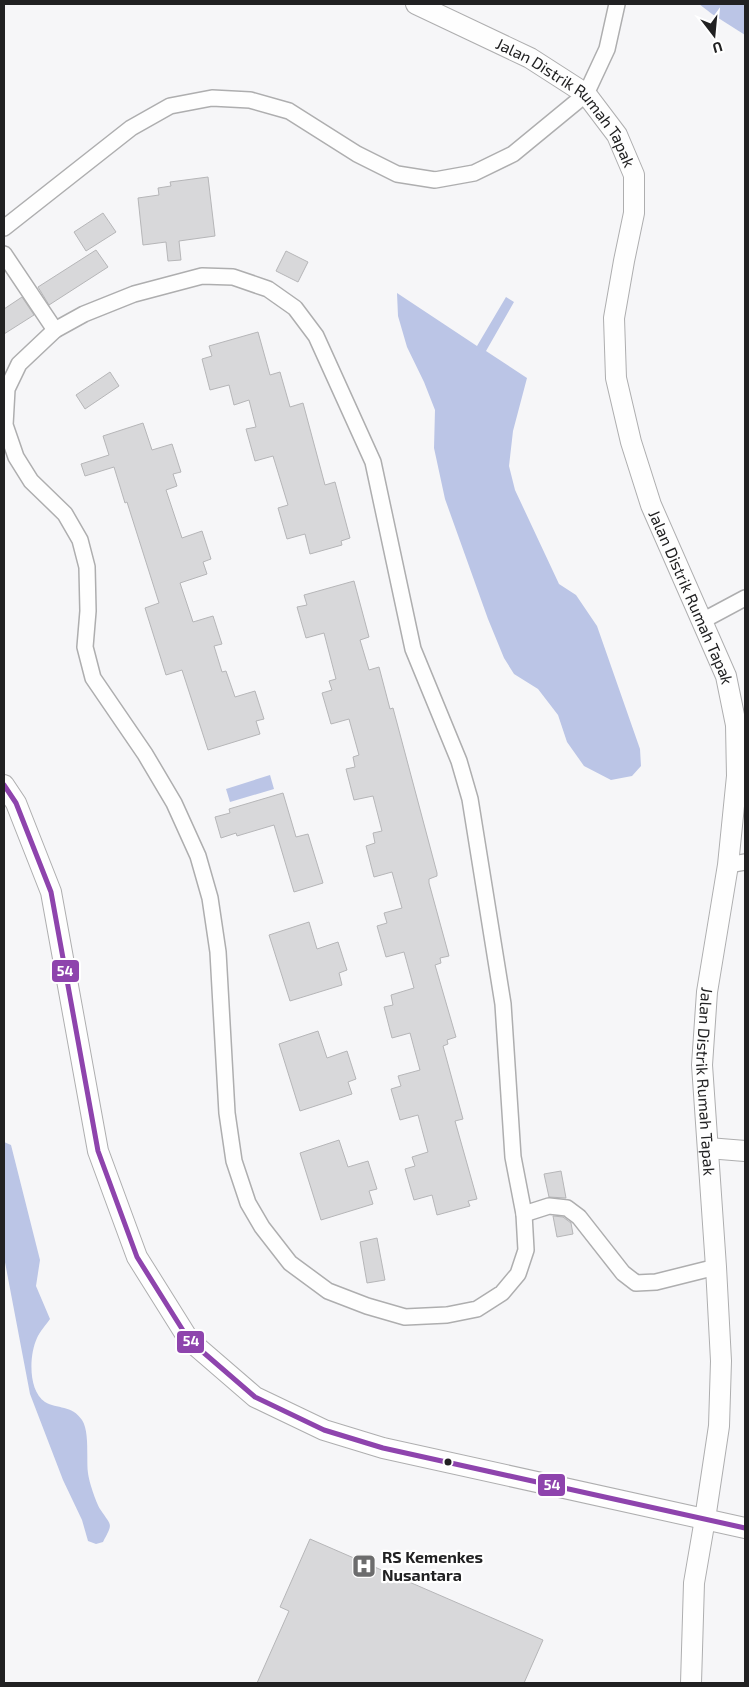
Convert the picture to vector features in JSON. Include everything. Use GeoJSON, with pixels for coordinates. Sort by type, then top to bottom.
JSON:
{"type":"FeatureCollection","features":[{"type":"Feature","properties":{"kind":"street","name":"Jalan Distrik Rumah Tapak"},"geometry":{"type":"LineString","coordinates":[[416,4],[530,58],[586,94],[617,135],[634,175],[634,214],[614,318],[616,378],[631,442],[651,506],[726,676],[736,725],[737,863],[707,992],[702,1064],[721,1361],[719,1426],[694,1583],[691,1683]]}},
{"type":"Feature","properties":{"kind":"street"},"geometry":{"type":"LineString","coordinates":[[4,228],[131,128],[170,106],[212,98],[250,100],[289,112],[357,154],[397,174],[435,180],[474,173],[513,154],[586,94],[606,49],[617,4]]}},
{"type":"Feature","properties":{"kind":"street"},"geometry":{"type":"LineString","coordinates":[[4,254],[55,330]]}},
{"type":"Feature","properties":{"kind":"street"},"geometry":{"type":"LineString","coordinates":[[202,276],[233,276],[268,289],[295,308],[316,336],[373,462],[413,649],[459,761],[470,799],[503,1004],[513,1157],[524,1214],[526,1250],[518,1274],[502,1293],[477,1309],[447,1315],[405,1317],[367,1306],[328,1291],[290,1263],[262,1227],[248,1203],[234,1161],[227,1113],[218,952],[210,898],[198,856],[174,803],[145,754],[93,678],[85,647],[88,611],[87,567],[80,540],[65,514],[31,481],[16,457],[5,425],[7,389],[18,364],[55,330],[84,314],[134,294],[202,276]]}},
{"type":"Feature","properties":{"kind":"street"},"geometry":{"type":"LineString","coordinates":[[702,621],[745,598]]}},
{"type":"Feature","properties":{"kind":"street"},"geometry":{"type":"LineString","coordinates":[[4,785],[16,803],[52,892],[98,1151],[137,1257],[189,1340],[255,1397],[324,1430],[383,1448],[745,1528]]}},
{"type":"Feature","properties":{"kind":"street"},"geometry":{"type":"LineString","coordinates":[[708,1148],[745,1151]]}},
{"type":"Feature","properties":{"kind":"street"},"geometry":{"type":"LineString","coordinates":[[524,1214],[549,1206],[567,1208],[579,1216],[623,1273],[636,1283],[656,1282],[716,1267]]}},
{"type":"Feature","properties":{"kind":"water"},"geometry":{"type":"Polygon","coordinates":[[[699,4],[745,4],[745,35],[712,14],[699,4]]]}},
{"type":"Feature","properties":{"kind":"water"},"geometry":{"type":"Polygon","coordinates":[[[397,293],[477,346],[506,297],[514,302],[486,351],[527,378],[513,431],[509,466],[515,490],[559,584],[576,595],[597,626],[640,749],[641,766],[632,776],[611,780],[584,766],[567,742],[558,715],[538,689],[514,674],[504,658],[445,499],[434,448],[435,410],[407,347],[398,316],[397,293]]]}},
{"type":"Feature","properties":{"kind":"water"},"geometry":{"type":"Polygon","coordinates":[[[270,775],[274,789],[230,802],[226,789],[270,775]]]}},
{"type":"Feature","properties":{"kind":"water"},"geometry":{"type":"Polygon","coordinates":[[[4,1142],[11,1145],[40,1260],[36,1286],[50,1319],[37,1338],[32,1354],[35,1390],[45,1402],[74,1412],[84,1425],[90,1481],[98,1506],[110,1524],[109,1531],[103,1542],[96,1544],[88,1541],[82,1520],[63,1480],[30,1394],[4,1257],[4,1142]]]}},
{"type":"Feature","properties":{"kind":"building"},"geometry":{"type":"Polygon","coordinates":[[[208,177],[215,236],[179,241],[181,260],[168,261],[166,242],[143,245],[138,198],[159,195],[158,188],[171,186],[170,182],[208,177]]]}},
{"type":"Feature","properties":{"kind":"building"},"geometry":{"type":"Polygon","coordinates":[[[103,213],[116,232],[86,251],[74,232],[103,213]]]}},
{"type":"Feature","properties":{"kind":"building"},"geometry":{"type":"Polygon","coordinates":[[[96,250],[108,267],[49,305],[38,287],[96,250]]]}},
{"type":"Feature","properties":{"kind":"building"},"geometry":{"type":"Polygon","coordinates":[[[286,251],[308,262],[298,282],[276,271],[286,251]]]}},
{"type":"Feature","properties":{"kind":"building"},"geometry":{"type":"Polygon","coordinates":[[[22,297],[34,315],[4,334],[4,309],[22,297]]]}},
{"type":"Feature","properties":{"kind":"building"},"geometry":{"type":"Polygon","coordinates":[[[258,332],[270,375],[280,372],[290,407],[303,403],[325,485],[335,482],[350,538],[341,541],[342,545],[310,554],[305,534],[287,539],[278,508],[288,505],[273,456],[255,461],[246,429],[256,427],[249,400],[234,405],[229,385],[210,390],[202,359],[212,356],[209,346],[258,332]]]}},
{"type":"Feature","properties":{"kind":"building"},"geometry":{"type":"Polygon","coordinates":[[[110,372],[119,386],[85,409],[76,395],[110,372]]]}},
{"type":"Feature","properties":{"kind":"building"},"geometry":{"type":"Polygon","coordinates":[[[143,423],[152,450],[172,444],[181,472],[173,474],[177,486],[166,490],[182,538],[202,531],[211,559],[203,562],[207,574],[180,583],[193,622],[213,616],[222,644],[214,646],[222,672],[226,671],[235,697],[255,691],[264,719],[256,721],[260,734],[208,750],[182,670],[166,675],[145,608],[159,603],[114,467],[85,476],[81,464],[109,455],[103,436],[143,423]]]}},
{"type":"Feature","properties":{"kind":"building"},"geometry":{"type":"Polygon","coordinates":[[[354,581],[369,637],[360,640],[369,670],[379,667],[390,709],[393,708],[437,873],[437,876],[429,879],[429,883],[449,956],[440,958],[441,963],[435,965],[456,1037],[447,1040],[448,1044],[443,1046],[463,1119],[455,1121],[477,1199],[468,1201],[470,1206],[437,1215],[432,1195],[414,1200],[405,1169],[415,1166],[412,1157],[428,1152],[418,1115],[400,1120],[391,1089],[401,1086],[398,1076],[420,1070],[410,1033],[392,1038],[384,1007],[393,1005],[391,995],[414,988],[404,952],[386,957],[377,926],[387,923],[384,913],[402,908],[392,872],[374,877],[366,846],[375,843],[373,833],[382,831],[373,796],[354,800],[346,769],[355,767],[353,757],[359,755],[349,719],[331,724],[322,693],[332,690],[329,681],[336,679],[324,633],[306,638],[297,607],[307,605],[304,595],[354,581]]]}},
{"type":"Feature","properties":{"kind":"building"},"geometry":{"type":"Polygon","coordinates":[[[283,793],[296,837],[308,834],[323,883],[294,892],[274,825],[237,836],[236,833],[221,838],[215,817],[230,813],[229,809],[283,793]]]}},
{"type":"Feature","properties":{"kind":"building"},"geometry":{"type":"Polygon","coordinates":[[[309,922],[317,949],[338,942],[347,970],[339,973],[342,985],[290,1001],[269,935],[309,922]]]}},
{"type":"Feature","properties":{"kind":"building"},"geometry":{"type":"Polygon","coordinates":[[[318,1031],[327,1058],[347,1051],[356,1079],[348,1082],[352,1094],[300,1111],[279,1044],[318,1031]]]}},
{"type":"Feature","properties":{"kind":"building"},"geometry":{"type":"Polygon","coordinates":[[[339,1140],[348,1167],[368,1161],[377,1189],[369,1191],[373,1204],[321,1220],[300,1153],[339,1140]]]}},
{"type":"Feature","properties":{"kind":"building"},"geometry":{"type":"Polygon","coordinates":[[[561,1171],[566,1198],[549,1197],[544,1174],[561,1171]]]}},
{"type":"Feature","properties":{"kind":"building"},"geometry":{"type":"Polygon","coordinates":[[[553,1216],[563,1217],[571,1223],[573,1234],[557,1237],[553,1216]]]}},
{"type":"Feature","properties":{"kind":"building"},"geometry":{"type":"Polygon","coordinates":[[[377,1238],[385,1280],[367,1283],[360,1242],[377,1238]]]}},
{"type":"Feature","properties":{"kind":"building"},"geometry":{"type":"Polygon","coordinates":[[[310,1539],[543,1640],[524,1683],[257,1683],[289,1611],[280,1607],[310,1539]]]}},
{"type":"Feature","properties":{"kind":"transit line","name":"54"},"geometry":{"type":"LineString","coordinates":[[4,785],[16,803],[51,892],[98,1151],[137,1257],[189,1340],[255,1397],[324,1430],[383,1448],[745,1528]]}},
{"type":"Feature","properties":{"kind":"place","name":"RS Kemenkes Nusantara"},"geometry":{"type":"Point","coordinates":[364,1566]}}]}
